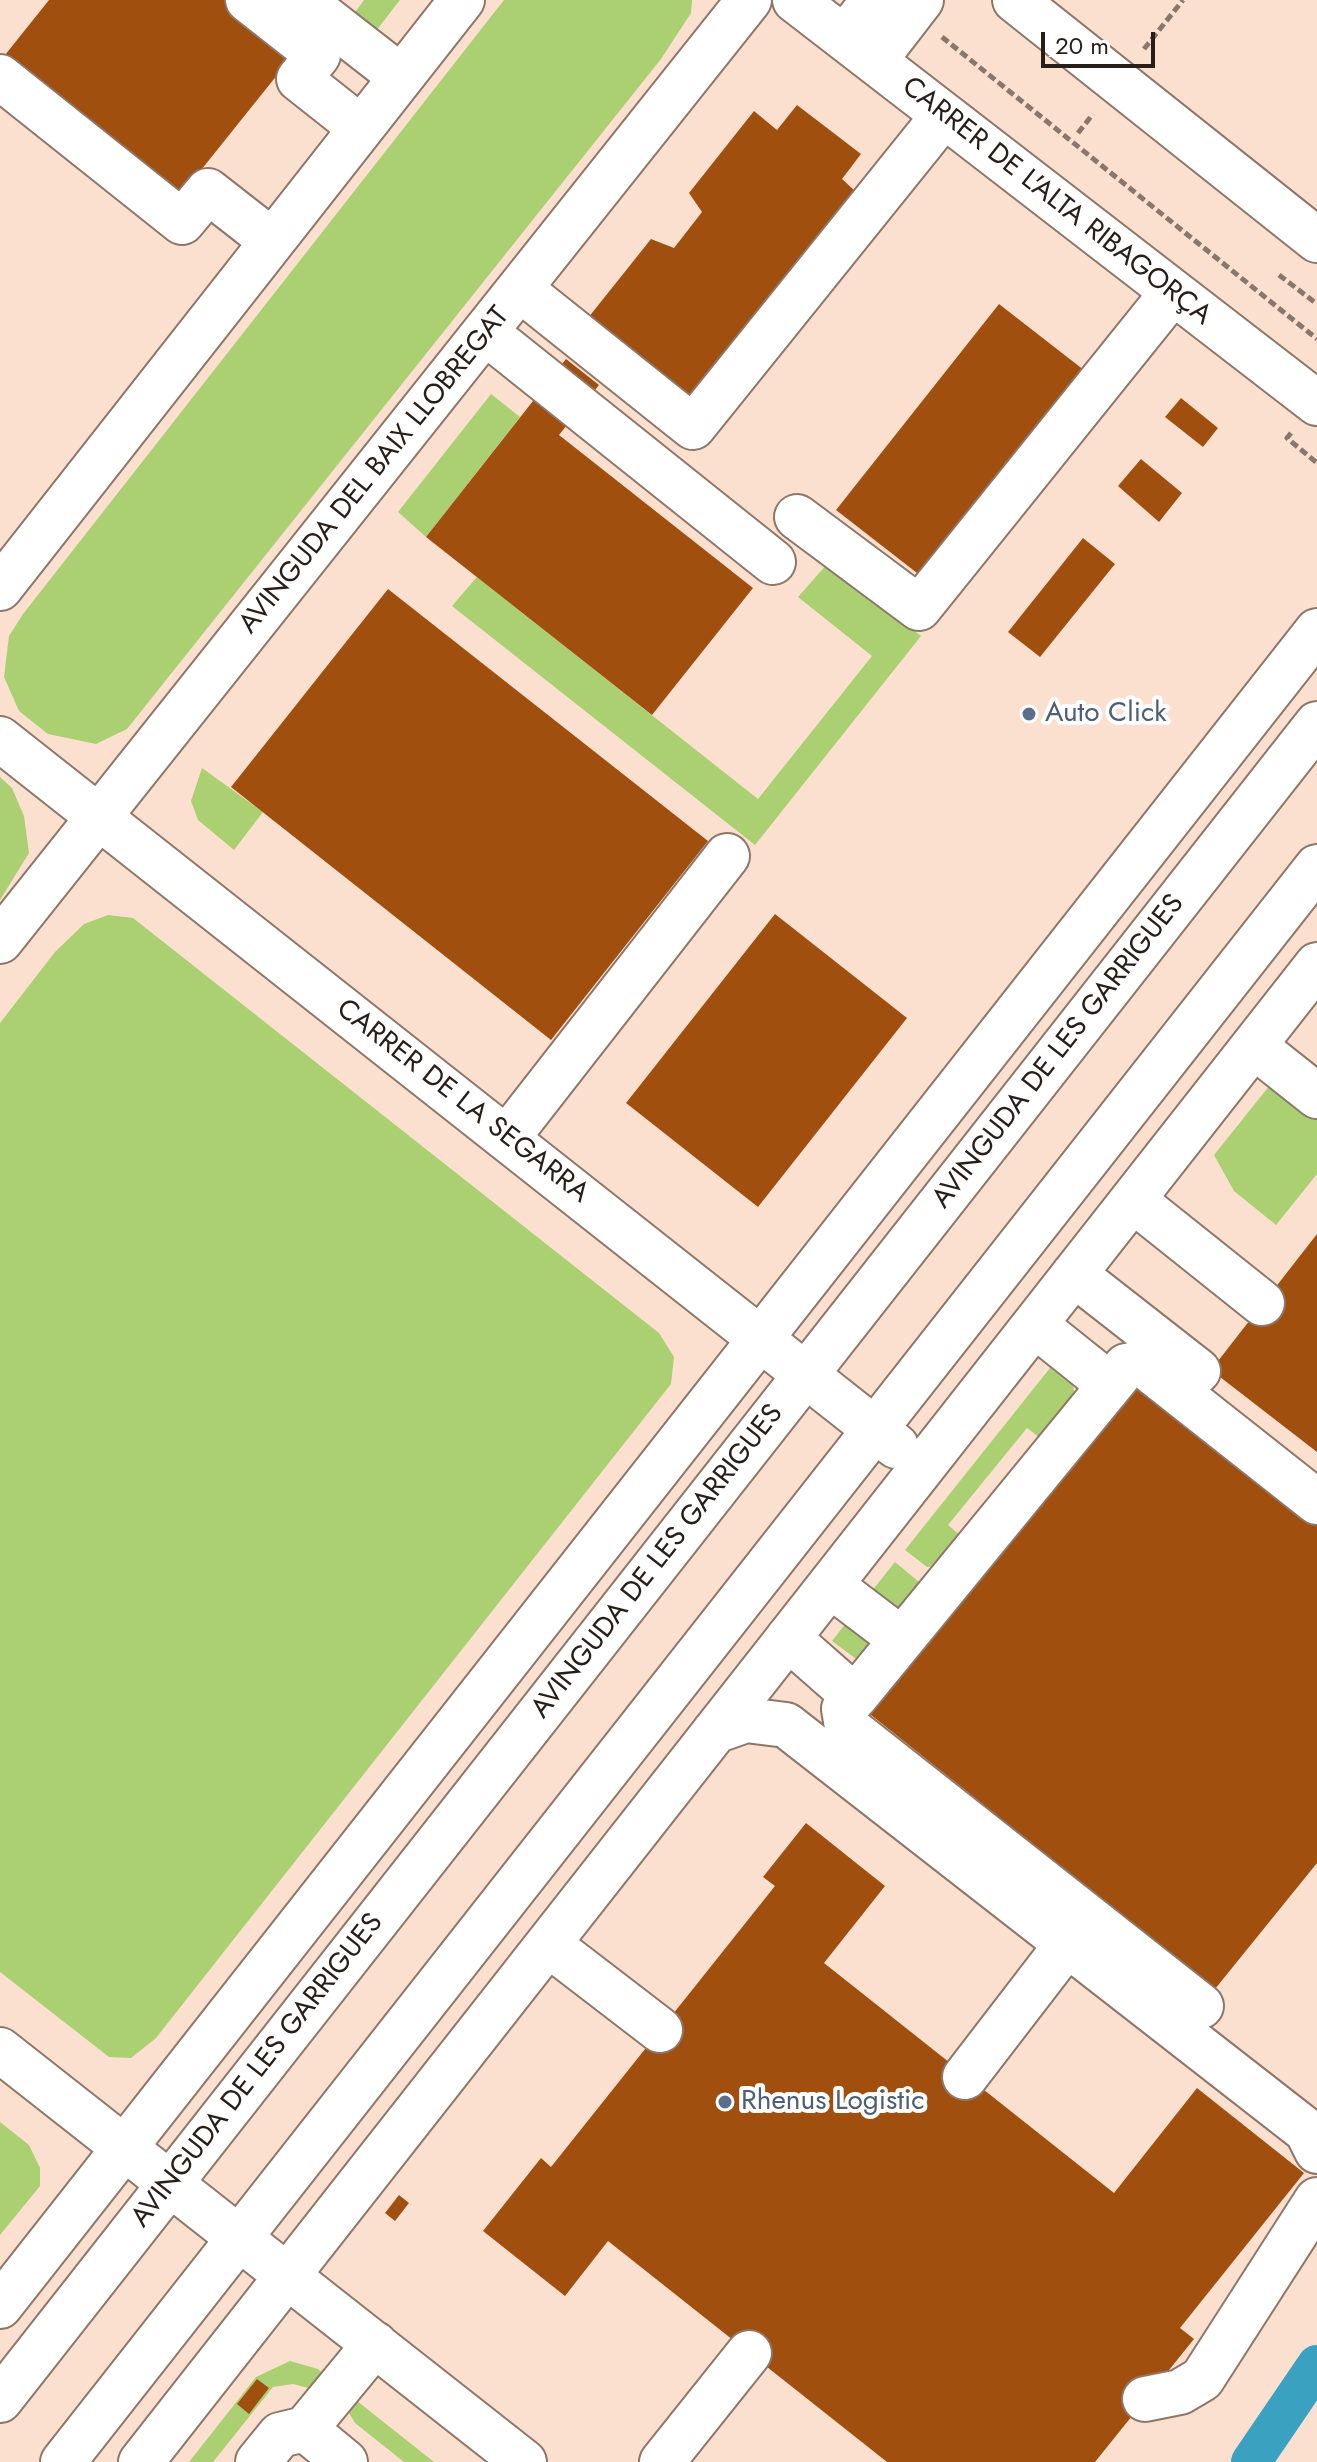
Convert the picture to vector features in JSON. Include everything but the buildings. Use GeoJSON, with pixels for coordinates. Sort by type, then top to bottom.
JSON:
{"type":"FeatureCollection","features":[{"type":"Feature","properties":{"kind":"street"},"geometry":{"type":"LineString","coordinates":[[248,0],[318,55],[299,79],[361,128]]}},
{"type":"Feature","properties":{"kind":"street"},"geometry":{"type":"LineString","coordinates":[[302,0],[401,77]]}},
{"type":"Feature","properties":{"kind":"street"},"geometry":{"type":"LineString","coordinates":[[0,588],[462,0]]}},
{"type":"Feature","properties":{"kind":"street","name":"AVINGUDA DEL BAIX LLOBREGAT"},"geometry":{"type":"LineString","coordinates":[[0,941],[749,0]]}},
{"type":"Feature","properties":{"kind":"street","name":"CARRER DE L'ALTA RIBAGORÇA"},"geometry":{"type":"LineString","coordinates":[[795,0],[1317,403]]}},
{"type":"Feature","properties":{"kind":"street"},"geometry":{"type":"LineString","coordinates":[[859,49],[874,0]]}},
{"type":"Feature","properties":{"kind":"street"},"geometry":{"type":"LineString","coordinates":[[1015,0],[1317,240]]}},
{"type":"Feature","properties":{"kind":"street"},"geometry":{"type":"LineString","coordinates":[[859,49],[927,15]]}},
{"type":"Feature","properties":{"kind":"street"},"geometry":{"type":"LineString","coordinates":[[0,77],[182,222],[208,191],[272,241]]}},
{"type":"Feature","properties":{"kind":"street"},"geometry":{"type":"LineString","coordinates":[[520,289],[693,427],[944,115]]}},
{"type":"Feature","properties":{"kind":"street"},"geometry":{"type":"LineString","coordinates":[[797,517],[919,608],[1173,292]]}},
{"type":"Feature","properties":{"kind":"street"},"geometry":{"type":"LineString","coordinates":[[485,332],[773,562]]}},
{"type":"Feature","properties":{"kind":"street","name":"AVINGUDA DE LES GARRIGUES"},"geometry":{"type":"LineString","coordinates":[[0,2306],[1317,631]]}},
{"type":"Feature","properties":{"kind":"street","name":"AVINGUDA DE LES GARRIGUES"},"geometry":{"type":"LineString","coordinates":[[0,2400],[1317,724]]}},
{"type":"Feature","properties":{"kind":"street","name":"CARRER DE LA SEGARRA"},"geometry":{"type":"LineString","coordinates":[[0,739],[922,1467]]}},
{"type":"Feature","properties":{"kind":"street"},"geometry":{"type":"LineString","coordinates":[[507,1138],[727,856]]}},
{"type":"Feature","properties":{"kind":"street"},"geometry":{"type":"LineString","coordinates":[[63,2462],[1317,867]]}},
{"type":"Feature","properties":{"kind":"street"},"geometry":{"type":"LineString","coordinates":[[141,2462],[1317,965]]}},
{"type":"Feature","properties":{"kind":"street"},"geometry":{"type":"LineString","coordinates":[[1254,1046],[1317,1096]]}},
{"type":"Feature","properties":{"kind":"street"},"geometry":{"type":"LineString","coordinates":[[1133,1200],[1262,1303]]}},
{"type":"Feature","properties":{"kind":"street"},"geometry":{"type":"LineString","coordinates":[[1074,1274],[1317,1465]]}},
{"type":"Feature","properties":{"kind":"street"},"geometry":{"type":"LineString","coordinates":[[1035,1325],[1110,1385]]}},
{"type":"Feature","properties":{"kind":"street"},"geometry":{"type":"LineString","coordinates":[[1201,2006],[847,1727],[844,1709],[1126,1366],[1141,1363],[1317,1502]]}},
{"type":"Feature","properties":{"kind":"street"},"geometry":{"type":"LineString","coordinates":[[830,1585],[901,1639]]}},
{"type":"Feature","properties":{"kind":"street"},"geometry":{"type":"LineString","coordinates":[[788,1638],[855,1697]]}},
{"type":"Feature","properties":{"kind":"street"},"geometry":{"type":"LineString","coordinates":[[715,1731],[746,1720],[786,1725],[1307,2131],[1317,2151]]}},
{"type":"Feature","properties":{"kind":"street"},"geometry":{"type":"LineString","coordinates":[[965,2077],[1068,1943]]}},
{"type":"Feature","properties":{"kind":"street"},"geometry":{"type":"LineString","coordinates":[[548,1944],[660,2030]]}},
{"type":"Feature","properties":{"kind":"street"},"geometry":{"type":"LineString","coordinates":[[0,2050],[524,2462]]}},
{"type":"Feature","properties":{"kind":"street"},"geometry":{"type":"LineString","coordinates":[[1145,2399],[1180,2392],[1202,2379],[1317,2200]]}},
{"type":"Feature","properties":{"kind":"street"},"geometry":{"type":"LineString","coordinates":[[258,2462],[280,2435],[305,2429],[375,2344]]}},
{"type":"Feature","properties":{"kind":"street"},"geometry":{"type":"LineString","coordinates":[[662,2462],[749,2353]]}},
{"type":"Feature","properties":{"kind":"street"},"geometry":{"type":"LineString","coordinates":[[305,2429],[345,2462]]}},
{"type":"Feature","properties":{"kind":"path"},"geometry":{"type":"LineString","coordinates":[[927,15],[1317,339]]}},
{"type":"Feature","properties":{"kind":"path"},"geometry":{"type":"LineString","coordinates":[[1279,275],[1317,304]]}},
{"type":"Feature","properties":{"kind":"green space"},"geometry":{"type":"Polygon","coordinates":[[[364,0],[400,0],[372,36],[350,19],[364,0]]]}},
{"type":"Feature","properties":{"kind":"green space"},"geometry":{"type":"Polygon","coordinates":[[[504,0],[692,0],[691,13],[661,59],[127,729],[96,744],[48,734],[19,711],[4,677],[9,636],[23,614],[504,0]]]}},
{"type":"Feature","properties":{"kind":"green space"},"geometry":{"type":"Polygon","coordinates":[[[491,394],[520,417],[426,537],[398,512],[491,394]]]}},
{"type":"Feature","properties":{"kind":"green space"},"geometry":{"type":"Polygon","coordinates":[[[828,563],[921,636],[755,845],[452,606],[477,577],[758,799],[872,656],[798,597],[828,563]]]}},
{"type":"Feature","properties":{"kind":"green space"},"geometry":{"type":"Polygon","coordinates":[[[202,768],[263,812],[234,850],[198,820],[191,801],[202,768]]]}},
{"type":"Feature","properties":{"kind":"green space"},"geometry":{"type":"Polygon","coordinates":[[[0,777],[12,788],[24,816],[29,853],[0,900],[0,777]]]}},
{"type":"Feature","properties":{"kind":"green space"},"geometry":{"type":"Polygon","coordinates":[[[108,915],[133,918],[659,1333],[674,1357],[671,1384],[156,2038],[131,2058],[109,2057],[0,1972],[0,1023],[55,952],[84,924],[108,915]]]}},
{"type":"Feature","properties":{"kind":"green space"},"geometry":{"type":"Polygon","coordinates":[[[1274,1080],[1317,1114],[1317,1174],[1276,1225],[1234,1191],[1214,1155],[1274,1080]]]}},
{"type":"Feature","properties":{"kind":"green space"},"geometry":{"type":"Polygon","coordinates":[[[1050,1368],[1073,1386],[1077,1401],[1044,1441],[1027,1428],[948,1525],[966,1540],[945,1565],[927,1567],[905,1550],[1050,1368]]]}},
{"type":"Feature","properties":{"kind":"green space"},"geometry":{"type":"Polygon","coordinates":[[[895,1562],[919,1582],[921,1598],[907,1613],[867,1597],[895,1562]]]}},
{"type":"Feature","properties":{"kind":"green space"},"geometry":{"type":"Polygon","coordinates":[[[850,1618],[875,1637],[867,1667],[832,1641],[850,1618]]]}},
{"type":"Feature","properties":{"kind":"green space"},"geometry":{"type":"Polygon","coordinates":[[[0,2122],[29,2145],[40,2168],[40,2186],[0,2235],[0,2122]]]}},
{"type":"Feature","properties":{"kind":"green space"},"geometry":{"type":"Polygon","coordinates":[[[290,2361],[318,2369],[330,2379],[316,2390],[293,2384],[273,2387],[213,2462],[189,2462],[256,2377],[290,2361]]]}},
{"type":"Feature","properties":{"kind":"green space"},"geometry":{"type":"Polygon","coordinates":[[[352,2397],[434,2462],[404,2462],[355,2423],[349,2413],[352,2397]]]}},
{"type":"Feature","properties":{"kind":"waterway"},"geometry":{"type":"LineString","coordinates":[[1251,2462],[1317,2365]]}},
{"type":"Feature","properties":{"kind":"place","name":"Auto Click"},"geometry":{"type":"Point","coordinates":[1029,714]}},
{"type":"Feature","properties":{"kind":"place","name":"Rhenus Logistic"},"geometry":{"type":"Point","coordinates":[725,2102]}}]}
